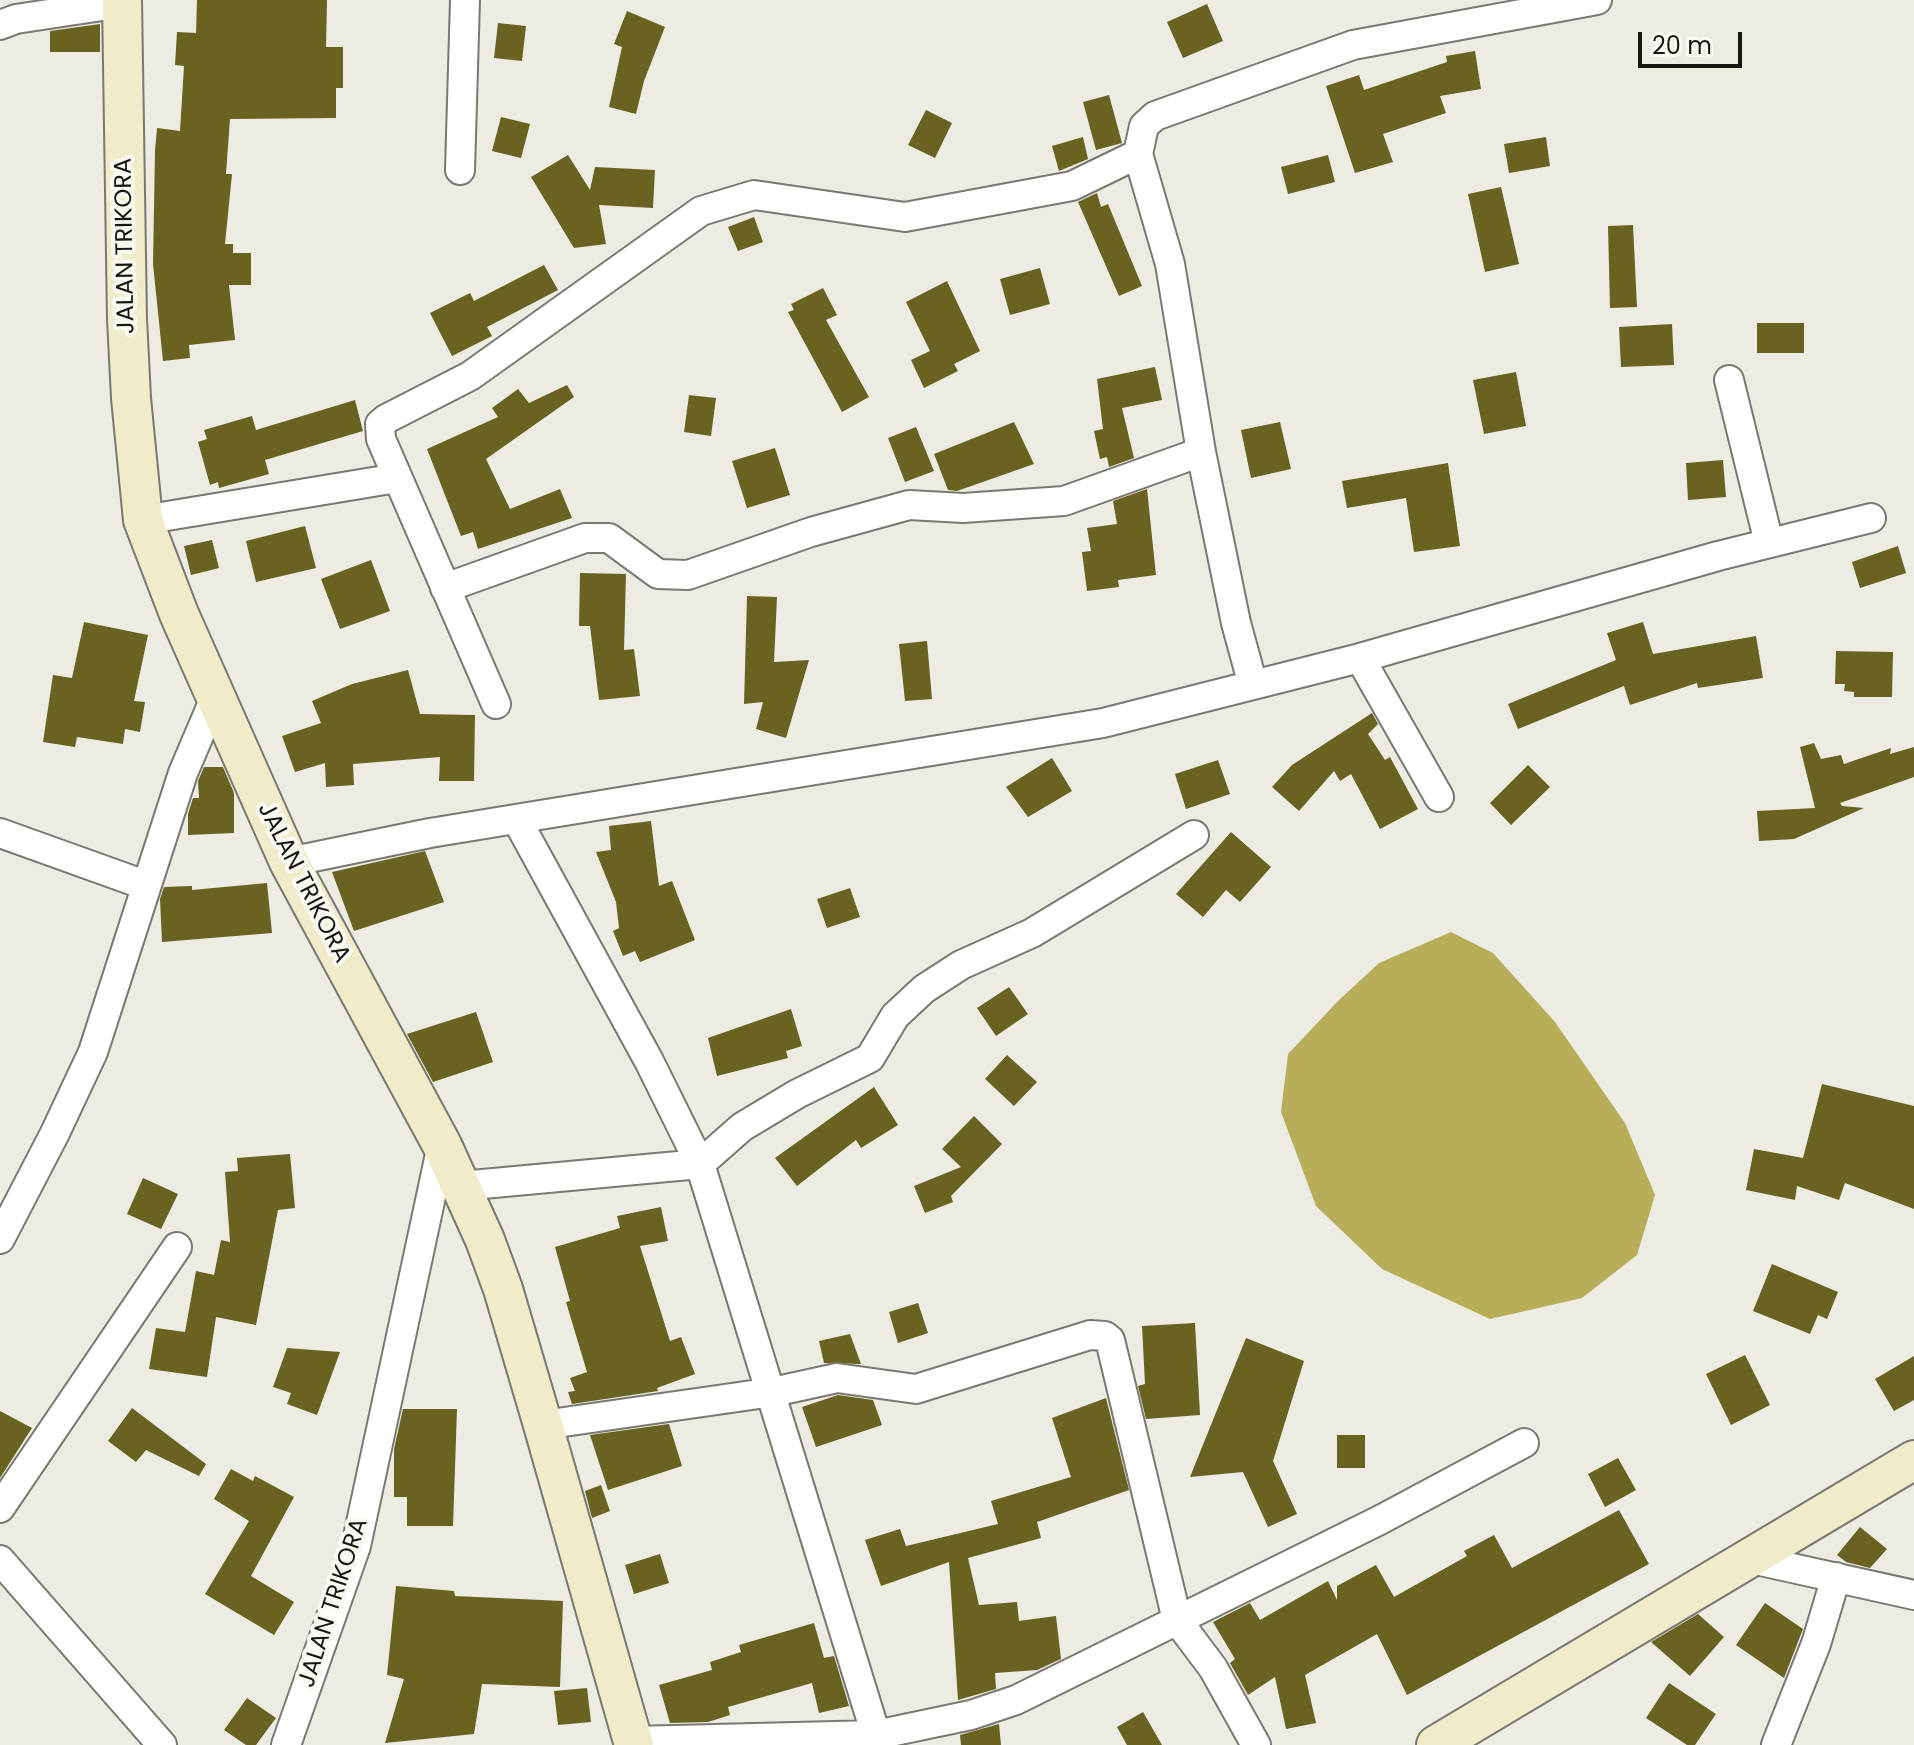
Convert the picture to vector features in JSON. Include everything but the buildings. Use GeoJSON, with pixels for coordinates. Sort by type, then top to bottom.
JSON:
{"type":"FeatureCollection","features":[{"type":"Feature","properties":{"kind":"street"},"geometry":{"type":"LineString","coordinates":[[460,170],[465,0]]}},
{"type":"Feature","properties":{"kind":"street"},"geometry":{"type":"LineString","coordinates":[[1253,685],[1236,623],[1201,452],[1170,264],[1138,154],[1144,126],[1155,116],[1353,45],[1597,0]]}},
{"type":"Feature","properties":{"kind":"street"},"geometry":{"type":"LineString","coordinates":[[0,25],[16,19],[122,2]]}},
{"type":"Feature","properties":{"kind":"street","name":"JALAN TRIKORA"},"geometry":{"type":"LineString","coordinates":[[122,2],[128,350],[143,520],[215,698],[289,862],[442,1145],[356,1546],[286,1745]]}},
{"type":"Feature","properties":{"kind":"street"},"geometry":{"type":"LineString","coordinates":[[496,704],[397,478],[381,439],[380,424],[470,376],[701,211],[754,195],[905,217],[1072,186],[1138,154]]}},
{"type":"Feature","properties":{"kind":"street"},"geometry":{"type":"LineString","coordinates":[[1729,380],[1769,543]]}},
{"type":"Feature","properties":{"kind":"street"},"geometry":{"type":"LineString","coordinates":[[445,588],[585,538],[609,538],[658,574],[688,575],[811,532],[909,505],[963,508],[1064,501],[1201,452]]}},
{"type":"Feature","properties":{"kind":"street"},"geometry":{"type":"LineString","coordinates":[[143,520],[397,478]]}},
{"type":"Feature","properties":{"kind":"street"},"geometry":{"type":"LineString","coordinates":[[289,862],[517,820],[1073,729],[1360,658],[1769,543],[1871,518]]}},
{"type":"Feature","properties":{"kind":"street"},"geometry":{"type":"LineString","coordinates":[[1360,658],[1439,797]]}},
{"type":"Feature","properties":{"kind":"street"},"geometry":{"type":"LineString","coordinates":[[0,1239],[93,1052],[183,773],[215,698]]}},
{"type":"Feature","properties":{"kind":"street"},"geometry":{"type":"LineString","coordinates":[[517,820],[649,1061],[700,1164],[773,1392],[876,1735]]}},
{"type":"Feature","properties":{"kind":"street"},"geometry":{"type":"LineString","coordinates":[[0,833],[145,885]]}},
{"type":"Feature","properties":{"kind":"street"},"geometry":{"type":"LineString","coordinates":[[461,1186],[700,1164],[742,1127],[797,1094],[870,1058],[895,1016],[924,989],[961,965],[1032,933],[1194,835]]}},
{"type":"Feature","properties":{"kind":"street"},"geometry":{"type":"LineString","coordinates":[[442,1145],[503,1289],[633,1743],[876,1735],[971,1715],[1016,1700],[1380,1520],[1524,1443]]}},
{"type":"Feature","properties":{"kind":"street"},"geometry":{"type":"LineString","coordinates":[[0,1508],[177,1247]]}},
{"type":"Feature","properties":{"kind":"street"},"geometry":{"type":"LineString","coordinates":[[543,1425],[773,1392],[849,1377],[916,1389],[1090,1335],[1105,1336],[1110,1340],[1114,1355],[1177,1620],[1213,1668],[1256,1745]]}},
{"type":"Feature","properties":{"kind":"street"},"geometry":{"type":"LineString","coordinates":[[1436,1745],[1914,1460]]}},
{"type":"Feature","properties":{"kind":"street"},"geometry":{"type":"LineString","coordinates":[[1747,1558],[1914,1595]]}},
{"type":"Feature","properties":{"kind":"street"},"geometry":{"type":"LineString","coordinates":[[0,1560],[162,1745]]}},
{"type":"Feature","properties":{"kind":"street"},"geometry":{"type":"LineString","coordinates":[[1776,1745],[1816,1644],[1836,1577]]}},
{"type":"Feature","properties":{"kind":"shaded area"},"geometry":{"type":"Polygon","coordinates":[[[1451,932],[1493,953],[1555,1022],[1625,1123],[1655,1195],[1637,1255],[1582,1298],[1490,1319],[1382,1269],[1316,1206],[1281,1112],[1288,1054],[1338,1001],[1379,963],[1451,932]]]}}]}
